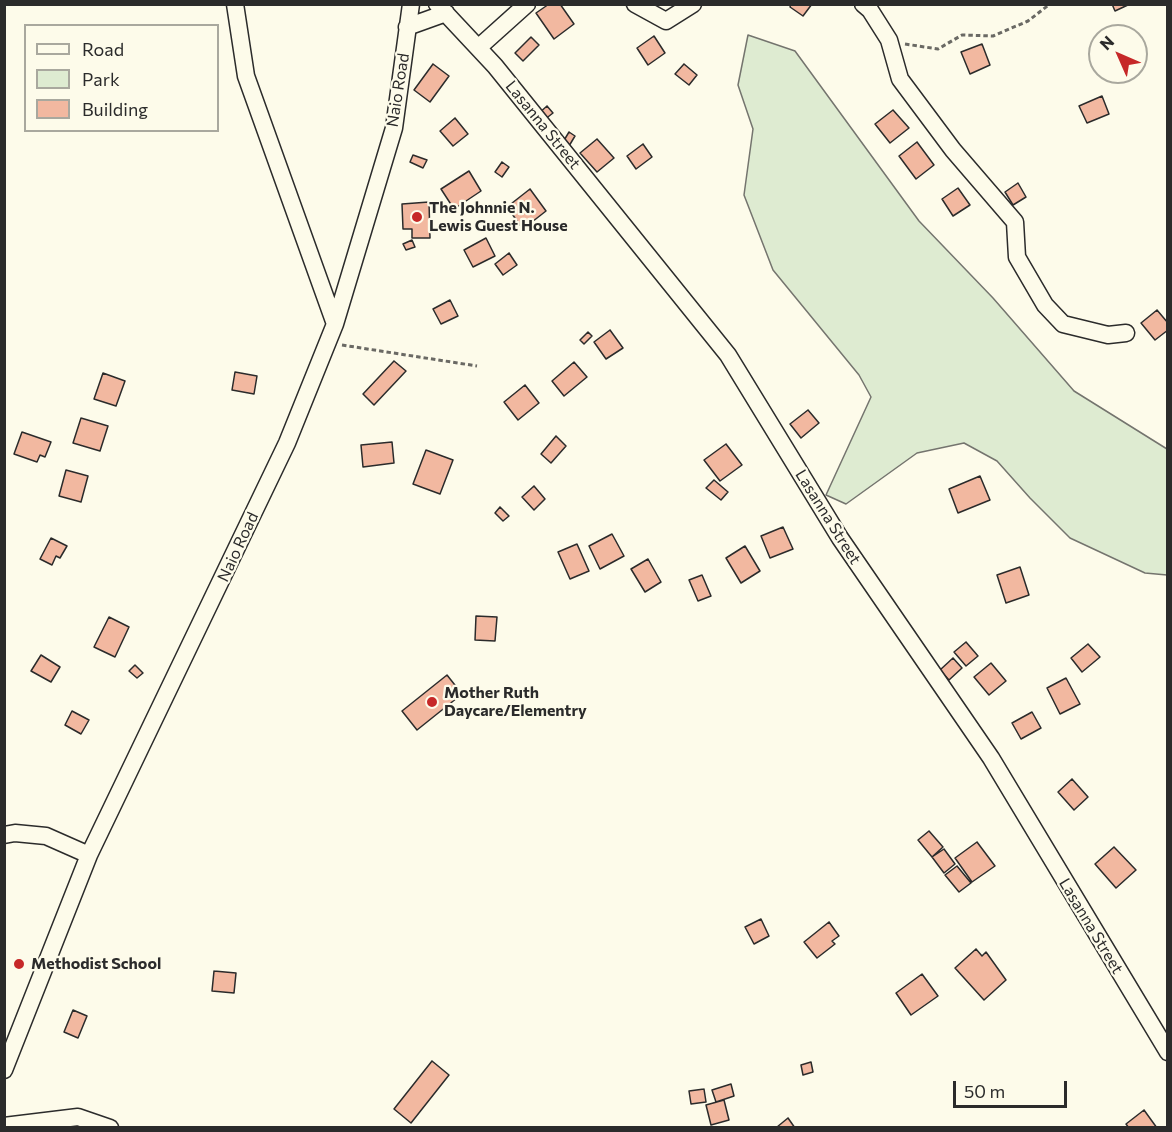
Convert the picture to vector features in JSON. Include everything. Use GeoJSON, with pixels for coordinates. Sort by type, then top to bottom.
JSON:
{"type":"FeatureCollection","features":[{"type":"Feature","properties":{"kind":"street"},"geometry":{"type":"LineString","coordinates":[[235,4],[246,76],[335,324]]}},
{"type":"Feature","properties":{"kind":"street","name":"Naio Road"},"geometry":{"type":"LineString","coordinates":[[4,1070],[89,855],[282,453],[335,324],[394,128],[411,4]]}},
{"type":"Feature","properties":{"kind":"street"},"geometry":{"type":"LineString","coordinates":[[478,48],[527,4]]}},
{"type":"Feature","properties":{"kind":"street"},"geometry":{"type":"LineString","coordinates":[[635,4],[666,21],[693,4]]}},
{"type":"Feature","properties":{"kind":"street"},"geometry":{"type":"LineString","coordinates":[[863,4],[870,10],[889,40],[900,79],[953,150],[1015,222],[1017,256],[1045,304],[1063,324],[1108,335],[1126,333]]}},
{"type":"Feature","properties":{"kind":"street","name":"Lasanna Street"},"geometry":{"type":"LineString","coordinates":[[407,27],[441,9],[478,48],[728,356],[840,538],[991,758],[1167,1052]]}},
{"type":"Feature","properties":{"kind":"street"},"geometry":{"type":"LineString","coordinates":[[4,836],[15,833],[46,836],[89,855]]}},
{"type":"Feature","properties":{"kind":"street"},"geometry":{"type":"LineString","coordinates":[[4,1126],[78,1117],[110,1128]]}},
{"type":"Feature","properties":{"kind":"path"},"geometry":{"type":"LineString","coordinates":[[889,40],[938,50],[962,35],[993,36],[1028,21],[1050,4]]}},
{"type":"Feature","properties":{"kind":"path"},"geometry":{"type":"LineString","coordinates":[[335,324],[340,344],[477,366]]}},
{"type":"Feature","properties":{"kind":"green space"},"geometry":{"type":"Polygon","coordinates":[[[748,35],[795,51],[919,221],[993,298],[1074,391],[1167,449],[1167,575],[1145,573],[1070,538],[997,461],[964,443],[917,453],[846,504],[826,495],[871,397],[859,375],[773,270],[744,195],[753,129],[738,85],[748,35]]]}},
{"type":"Feature","properties":{"kind":"building"},"geometry":{"type":"Polygon","coordinates":[[[549,4],[560,4],[574,24],[554,39],[536,13],[549,4]]]}},
{"type":"Feature","properties":{"kind":"building"},"geometry":{"type":"Polygon","coordinates":[[[791,4],[812,4],[803,16],[790,7],[791,4]]]}},
{"type":"Feature","properties":{"kind":"building"},"geometry":{"type":"Polygon","coordinates":[[[1112,4],[1130,4],[1115,11],[1112,4]]]}},
{"type":"Feature","properties":{"kind":"building"},"geometry":{"type":"Polygon","coordinates":[[[654,36],[665,53],[648,65],[637,48],[654,36]]]}},
{"type":"Feature","properties":{"kind":"building"},"geometry":{"type":"Polygon","coordinates":[[[531,37],[539,45],[523,61],[515,53],[531,37]]]}},
{"type":"Feature","properties":{"kind":"building"},"geometry":{"type":"Polygon","coordinates":[[[982,44],[990,65],[970,74],[961,52],[982,44]]]}},
{"type":"Feature","properties":{"kind":"building"},"geometry":{"type":"Polygon","coordinates":[[[433,64],[449,76],[430,102],[414,90],[433,64]]]}},
{"type":"Feature","properties":{"kind":"building"},"geometry":{"type":"Polygon","coordinates":[[[684,64],[697,75],[689,85],[675,74],[684,64]]]}},
{"type":"Feature","properties":{"kind":"building"},"geometry":{"type":"Polygon","coordinates":[[[1102,96],[1109,114],[1087,123],[1079,106],[1102,96]]]}},
{"type":"Feature","properties":{"kind":"building"},"geometry":{"type":"Polygon","coordinates":[[[547,106],[553,113],[544,120],[538,114],[547,106]]]}},
{"type":"Feature","properties":{"kind":"building"},"geometry":{"type":"Polygon","coordinates":[[[893,110],[909,128],[890,143],[875,124],[893,110]]]}},
{"type":"Feature","properties":{"kind":"building"},"geometry":{"type":"Polygon","coordinates":[[[455,118],[468,134],[453,146],[440,131],[455,118]]]}},
{"type":"Feature","properties":{"kind":"building"},"geometry":{"type":"Polygon","coordinates":[[[569,132],[575,136],[569,146],[563,142],[569,132]]]}},
{"type":"Feature","properties":{"kind":"building"},"geometry":{"type":"Polygon","coordinates":[[[597,139],[614,158],[597,172],[580,153],[597,139]]]}},
{"type":"Feature","properties":{"kind":"building"},"geometry":{"type":"Polygon","coordinates":[[[917,142],[934,165],[916,179],[899,156],[917,142]]]}},
{"type":"Feature","properties":{"kind":"building"},"geometry":{"type":"Polygon","coordinates":[[[643,144],[652,157],[636,169],[627,156],[643,144]]]}},
{"type":"Feature","properties":{"kind":"building"},"geometry":{"type":"Polygon","coordinates":[[[413,155],[427,160],[423,168],[410,162],[413,155]]]}},
{"type":"Feature","properties":{"kind":"building"},"geometry":{"type":"Polygon","coordinates":[[[502,162],[509,167],[502,177],[495,172],[502,162]]]}},
{"type":"Feature","properties":{"kind":"building"},"geometry":{"type":"Polygon","coordinates":[[[469,171],[481,191],[454,209],[441,189],[469,171]]]}},
{"type":"Feature","properties":{"kind":"building"},"geometry":{"type":"Polygon","coordinates":[[[1018,183],[1026,197],[1013,205],[1005,192],[1018,183]]]}},
{"type":"Feature","properties":{"kind":"building"},"geometry":{"type":"Polygon","coordinates":[[[958,188],[970,205],[953,216],[942,199],[958,188]]]}},
{"type":"Feature","properties":{"kind":"building"},"geometry":{"type":"Polygon","coordinates":[[[530,189],[546,211],[523,229],[507,207],[530,189]]]}},
{"type":"Feature","properties":{"kind":"building"},"geometry":{"type":"Polygon","coordinates":[[[429,202],[430,238],[412,238],[412,229],[403,229],[402,204],[429,202]]]}},
{"type":"Feature","properties":{"kind":"building"},"geometry":{"type":"Polygon","coordinates":[[[486,238],[495,256],[473,267],[464,250],[486,238]]]}},
{"type":"Feature","properties":{"kind":"building"},"geometry":{"type":"Polygon","coordinates":[[[412,240],[415,247],[406,250],[403,244],[412,240]]]}},
{"type":"Feature","properties":{"kind":"building"},"geometry":{"type":"Polygon","coordinates":[[[509,253],[517,265],[503,275],[495,264],[509,253]]]}},
{"type":"Feature","properties":{"kind":"building"},"geometry":{"type":"Polygon","coordinates":[[[450,300],[458,316],[441,324],[433,309],[450,300]]]}},
{"type":"Feature","properties":{"kind":"building"},"geometry":{"type":"Polygon","coordinates":[[[1157,310],[1168,323],[1168,330],[1155,340],[1141,323],[1157,310]]]}},
{"type":"Feature","properties":{"kind":"building"},"geometry":{"type":"Polygon","coordinates":[[[610,330],[623,348],[606,359],[594,342],[610,330]]]}},
{"type":"Feature","properties":{"kind":"building"},"geometry":{"type":"Polygon","coordinates":[[[588,332],[592,336],[584,344],[580,340],[588,332]]]}},
{"type":"Feature","properties":{"kind":"building"},"geometry":{"type":"Polygon","coordinates":[[[394,361],[406,371],[374,405],[363,394],[394,361]]]}},
{"type":"Feature","properties":{"kind":"building"},"geometry":{"type":"Polygon","coordinates":[[[574,362],[587,377],[564,396],[552,381],[574,362]]]}},
{"type":"Feature","properties":{"kind":"building"},"geometry":{"type":"Polygon","coordinates":[[[235,372],[257,376],[254,394],[232,390],[235,372]]]}},
{"type":"Feature","properties":{"kind":"building"},"geometry":{"type":"Polygon","coordinates":[[[103,373],[125,381],[116,406],[94,399],[103,373]]]}},
{"type":"Feature","properties":{"kind":"building"},"geometry":{"type":"Polygon","coordinates":[[[525,385],[539,403],[518,420],[504,402],[525,385]]]}},
{"type":"Feature","properties":{"kind":"building"},"geometry":{"type":"Polygon","coordinates":[[[808,410],[819,423],[801,438],[790,424],[808,410]]]}},
{"type":"Feature","properties":{"kind":"building"},"geometry":{"type":"Polygon","coordinates":[[[81,418],[108,426],[100,451],[73,443],[81,418]]]}},
{"type":"Feature","properties":{"kind":"building"},"geometry":{"type":"Polygon","coordinates":[[[22,432],[51,442],[45,457],[40,455],[37,462],[14,454],[22,432]]]}},
{"type":"Feature","properties":{"kind":"building"},"geometry":{"type":"Polygon","coordinates":[[[556,436],[566,446],[551,463],[541,454],[556,436]]]}},
{"type":"Feature","properties":{"kind":"building"},"geometry":{"type":"Polygon","coordinates":[[[392,442],[394,463],[363,467],[361,445],[392,442]]]}},
{"type":"Feature","properties":{"kind":"building"},"geometry":{"type":"Polygon","coordinates":[[[726,444],[742,465],[720,481],[704,460],[726,444]]]}},
{"type":"Feature","properties":{"kind":"building"},"geometry":{"type":"Polygon","coordinates":[[[426,450],[453,460],[440,494],[413,484],[426,450]]]}},
{"type":"Feature","properties":{"kind":"building"},"geometry":{"type":"Polygon","coordinates":[[[66,470],[88,476],[81,502],[59,496],[66,470]]]}},
{"type":"Feature","properties":{"kind":"building"},"geometry":{"type":"Polygon","coordinates":[[[980,476],[990,500],[958,513],[949,489],[980,476]]]}},
{"type":"Feature","properties":{"kind":"building"},"geometry":{"type":"Polygon","coordinates":[[[714,480],[728,492],[721,500],[706,488],[714,480]]]}},
{"type":"Feature","properties":{"kind":"building"},"geometry":{"type":"Polygon","coordinates":[[[534,486],[545,499],[534,510],[522,497],[534,486]]]}},
{"type":"Feature","properties":{"kind":"building"},"geometry":{"type":"Polygon","coordinates":[[[500,507],[509,516],[503,521],[495,513],[500,507]]]}},
{"type":"Feature","properties":{"kind":"building"},"geometry":{"type":"Polygon","coordinates":[[[783,527],[793,549],[770,558],[761,536],[783,527]]]}},
{"type":"Feature","properties":{"kind":"building"},"geometry":{"type":"Polygon","coordinates":[[[612,534],[624,556],[600,569],[589,546],[612,534]]]}},
{"type":"Feature","properties":{"kind":"building"},"geometry":{"type":"Polygon","coordinates":[[[51,538],[67,546],[60,558],[56,556],[52,565],[40,559],[51,538]]]}},
{"type":"Feature","properties":{"kind":"building"},"geometry":{"type":"Polygon","coordinates":[[[577,544],[589,571],[570,579],[558,552],[577,544]]]}},
{"type":"Feature","properties":{"kind":"building"},"geometry":{"type":"Polygon","coordinates":[[[745,546],[760,571],[741,583],[726,558],[745,546]]]}},
{"type":"Feature","properties":{"kind":"building"},"geometry":{"type":"Polygon","coordinates":[[[648,559],[661,582],[645,592],[631,569],[648,559]]]}},
{"type":"Feature","properties":{"kind":"building"},"geometry":{"type":"Polygon","coordinates":[[[1020,567],[1029,595],[1006,603],[997,575],[1020,567]]]}},
{"type":"Feature","properties":{"kind":"building"},"geometry":{"type":"Polygon","coordinates":[[[702,575],[711,596],[698,601],[689,580],[702,575]]]}},
{"type":"Feature","properties":{"kind":"building"},"geometry":{"type":"Polygon","coordinates":[[[476,616],[497,617],[495,641],[475,640],[476,616]]]}},
{"type":"Feature","properties":{"kind":"building"},"geometry":{"type":"Polygon","coordinates":[[[109,617],[129,627],[115,657],[94,647],[109,617]]]}},
{"type":"Feature","properties":{"kind":"building"},"geometry":{"type":"Polygon","coordinates":[[[966,642],[978,656],[966,666],[954,652],[966,642]]]}},
{"type":"Feature","properties":{"kind":"building"},"geometry":{"type":"Polygon","coordinates":[[[1088,644],[1100,657],[1082,672],[1071,658],[1088,644]]]}},
{"type":"Feature","properties":{"kind":"building"},"geometry":{"type":"Polygon","coordinates":[[[41,655],[60,667],[51,682],[31,671],[41,655]]]}},
{"type":"Feature","properties":{"kind":"building"},"geometry":{"type":"Polygon","coordinates":[[[953,658],[962,668],[949,680],[940,670],[953,658]]]}},
{"type":"Feature","properties":{"kind":"building"},"geometry":{"type":"Polygon","coordinates":[[[991,663],[1006,681],[989,695],[974,677],[991,663]]]}},
{"type":"Feature","properties":{"kind":"building"},"geometry":{"type":"Polygon","coordinates":[[[135,665],[143,673],[137,678],[129,671],[135,665]]]}},
{"type":"Feature","properties":{"kind":"building","name":"Mother Ruth Daycare/Elementry"},"geometry":{"type":"Polygon","coordinates":[[[447,675],[462,694],[417,730],[402,711],[447,675]]]}},
{"type":"Feature","properties":{"kind":"building"},"geometry":{"type":"Polygon","coordinates":[[[1066,678],[1080,704],[1060,714],[1047,688],[1066,678]]]}},
{"type":"Feature","properties":{"kind":"building"},"geometry":{"type":"Polygon","coordinates":[[[72,711],[89,720],[81,734],[65,725],[72,711]]]}},
{"type":"Feature","properties":{"kind":"building"},"geometry":{"type":"Polygon","coordinates":[[[1032,712],[1041,728],[1021,739],[1012,723],[1032,712]]]}},
{"type":"Feature","properties":{"kind":"building"},"geometry":{"type":"Polygon","coordinates":[[[1072,779],[1088,797],[1074,810],[1058,792],[1072,779]]]}},
{"type":"Feature","properties":{"kind":"building"},"geometry":{"type":"Polygon","coordinates":[[[929,831],[943,847],[932,857],[918,840],[929,831]]]}},
{"type":"Feature","properties":{"kind":"building"},"geometry":{"type":"Polygon","coordinates":[[[977,842],[995,866],[972,882],[955,858],[977,842]]]}},
{"type":"Feature","properties":{"kind":"building"},"geometry":{"type":"Polygon","coordinates":[[[1114,847],[1136,870],[1116,888],[1095,864],[1114,847]]]}},
{"type":"Feature","properties":{"kind":"building"},"geometry":{"type":"Polygon","coordinates":[[[944,849],[955,864],[944,873],[932,857],[944,849]]]}},
{"type":"Feature","properties":{"kind":"building"},"geometry":{"type":"Polygon","coordinates":[[[957,866],[971,883],[959,892],[945,875],[957,866]]]}},
{"type":"Feature","properties":{"kind":"building"},"geometry":{"type":"Polygon","coordinates":[[[761,919],[769,936],[754,944],[745,927],[761,919]]]}},
{"type":"Feature","properties":{"kind":"building"},"geometry":{"type":"Polygon","coordinates":[[[829,922],[839,936],[832,941],[835,944],[817,958],[804,942],[829,922]]]}},
{"type":"Feature","properties":{"kind":"building"},"geometry":{"type":"Polygon","coordinates":[[[976,949],[982,956],[986,952],[1006,980],[984,1000],[955,968],[976,949]]]}},
{"type":"Feature","properties":{"kind":"building"},"geometry":{"type":"Polygon","coordinates":[[[214,971],[236,973],[234,993],[212,991],[214,971]]]}},
{"type":"Feature","properties":{"kind":"building"},"geometry":{"type":"Polygon","coordinates":[[[922,974],[938,996],[911,1015],[896,993],[922,974]]]}},
{"type":"Feature","properties":{"kind":"building"},"geometry":{"type":"Polygon","coordinates":[[[73,1010],[87,1016],[78,1038],[64,1032],[73,1010]]]}},
{"type":"Feature","properties":{"kind":"building"},"geometry":{"type":"Polygon","coordinates":[[[432,1061],[449,1075],[411,1123],[394,1109],[432,1061]]]}},
{"type":"Feature","properties":{"kind":"building"},"geometry":{"type":"Polygon","coordinates":[[[811,1062],[813,1072],[803,1075],[801,1065],[811,1062]]]}},
{"type":"Feature","properties":{"kind":"building"},"geometry":{"type":"Polygon","coordinates":[[[731,1084],[734,1096],[716,1102],[712,1090],[731,1084]]]}},
{"type":"Feature","properties":{"kind":"building"},"geometry":{"type":"Polygon","coordinates":[[[704,1089],[706,1102],[691,1104],[689,1091],[704,1089]]]}},
{"type":"Feature","properties":{"kind":"building"},"geometry":{"type":"Polygon","coordinates":[[[724,1100],[729,1120],[711,1125],[706,1105],[724,1100]]]}},
{"type":"Feature","properties":{"kind":"building"},"geometry":{"type":"Polygon","coordinates":[[[1144,1110],[1157,1128],[1129,1128],[1126,1124],[1144,1110]]]}},
{"type":"Feature","properties":{"kind":"building"},"geometry":{"type":"Polygon","coordinates":[[[788,1118],[795,1128],[777,1127],[788,1118]]]}},
{"type":"Feature","properties":{"kind":"place","name":"The Johnnie N. Lewis Guest House"},"geometry":{"type":"Point","coordinates":[417,217]}},
{"type":"Feature","properties":{"kind":"place","name":"Mother Ruth Daycare/Elementry"},"geometry":{"type":"Point","coordinates":[432,702]}},
{"type":"Feature","properties":{"kind":"place","name":"Methodist School"},"geometry":{"type":"Point","coordinates":[19,964]}}]}
